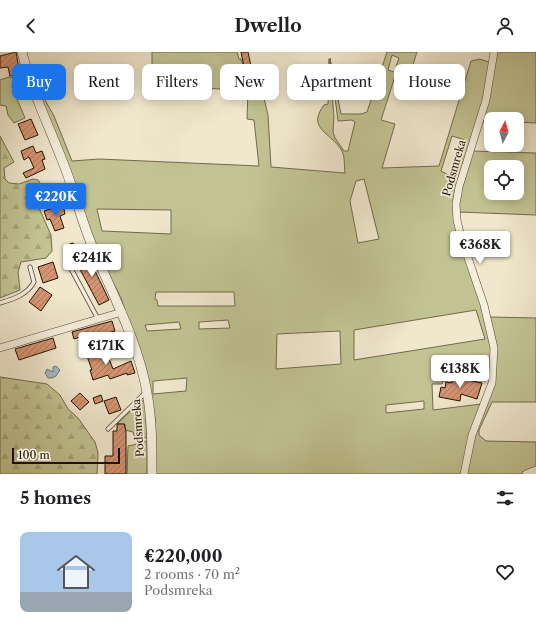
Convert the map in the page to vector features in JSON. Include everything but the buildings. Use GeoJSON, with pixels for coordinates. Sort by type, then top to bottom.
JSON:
{"type":"FeatureCollection","features":[{"type":"Feature","properties":{"kind":"street","name":"Podsmreka"},"geometry":{"type":"LineString","coordinates":[[22,52],[33,89],[63,163],[84,226],[122,312],[147,391],[151,419],[152,474]]}},
{"type":"Feature","properties":{"kind":"street","name":"Podsmreka"},"geometry":{"type":"LineString","coordinates":[[464,474],[472,436],[492,383],[494,348],[485,311],[461,237],[457,220],[456,204],[459,187],[486,100],[494,52]]}},
{"type":"Feature","properties":{"kind":"street"},"geometry":{"type":"LineString","coordinates":[[0,348],[122,312]]}},
{"type":"Feature","properties":{"kind":"street"},"geometry":{"type":"LineString","coordinates":[[526,474],[536,470]]}},
{"type":"Feature","properties":{"kind":"lane"},"geometry":{"type":"LineString","coordinates":[[69,265],[98,319]]}},
{"type":"Feature","properties":{"kind":"lane"},"geometry":{"type":"LineString","coordinates":[[0,304],[14,299],[30,288],[34,282],[30,267]]}},
{"type":"Feature","properties":{"kind":"lane"},"geometry":{"type":"LineString","coordinates":[[108,429],[135,401],[147,391]]}},
{"type":"Feature","properties":{"kind":"green space"},"geometry":{"type":"Polygon","coordinates":[[[152,52],[237,52],[243,64],[220,64],[220,89],[212,88],[212,64],[152,64],[152,52]]]}},
{"type":"Feature","properties":{"kind":"green space"},"geometry":{"type":"Polygon","coordinates":[[[387,52],[417,52],[413,64],[397,64],[399,58],[392,55],[388,70],[394,72],[394,79],[381,120],[395,124],[382,168],[439,166],[459,100],[465,100],[465,81],[471,61],[480,59],[489,62],[490,65],[485,95],[454,199],[489,332],[492,354],[492,369],[448,375],[446,381],[443,381],[442,384],[432,384],[433,410],[481,404],[461,474],[156,474],[155,418],[148,379],[121,298],[102,260],[42,100],[45,100],[54,116],[72,161],[99,159],[259,166],[254,120],[247,119],[248,100],[264,100],[268,115],[271,167],[345,173],[343,153],[319,125],[319,113],[324,105],[328,104],[328,100],[333,100],[334,117],[333,132],[335,138],[344,151],[348,151],[355,122],[352,120],[338,121],[335,100],[338,100],[341,114],[361,114],[367,112],[371,100],[386,100],[386,64],[383,64],[387,52]],[[452,136],[441,171],[452,177],[455,174],[465,140],[452,136]],[[364,179],[356,181],[350,201],[358,243],[379,239],[364,179]],[[97,209],[102,231],[171,234],[171,210],[97,209]],[[156,292],[155,299],[157,300],[158,306],[235,306],[234,292],[156,292]],[[476,310],[354,330],[354,360],[485,339],[476,310]],[[228,320],[199,322],[199,329],[230,328],[228,320]],[[179,322],[145,325],[147,331],[181,329],[179,322]],[[340,331],[277,334],[276,369],[341,364],[340,331]],[[187,378],[153,381],[153,394],[186,391],[187,378]],[[424,401],[386,405],[386,413],[424,409],[424,401]]]}},
{"type":"Feature","properties":{"kind":"green space"},"geometry":{"type":"Polygon","coordinates":[[[495,52],[536,52],[536,123],[524,122],[524,112],[485,112],[495,52]]]}},
{"type":"Feature","properties":{"kind":"green space"},"geometry":{"type":"Polygon","coordinates":[[[9,77],[12,78],[12,100],[17,100],[25,118],[14,123],[8,115],[6,106],[0,105],[0,80],[9,77]]]}},
{"type":"Feature","properties":{"kind":"green space"},"geometry":{"type":"Polygon","coordinates":[[[0,136],[14,162],[4,168],[5,179],[9,183],[19,184],[33,179],[38,180],[45,190],[60,184],[63,186],[65,199],[49,207],[43,204],[39,208],[51,235],[52,251],[46,258],[21,262],[18,272],[20,290],[0,298],[0,136]]]}},
{"type":"Feature","properties":{"kind":"green space"},"geometry":{"type":"Polygon","coordinates":[[[473,151],[536,153],[536,215],[458,212],[458,202],[473,151]]]}},
{"type":"Feature","properties":{"kind":"green space"},"geometry":{"type":"Polygon","coordinates":[[[490,317],[536,318],[536,402],[492,402],[479,430],[479,435],[486,441],[536,442],[536,468],[521,474],[465,474],[473,439],[492,388],[490,317]]]}},
{"type":"Feature","properties":{"kind":"green space"},"geometry":{"type":"Polygon","coordinates":[[[0,377],[47,384],[60,395],[68,409],[78,418],[95,442],[98,453],[97,474],[0,474],[0,377]]]}},
{"type":"Feature","properties":{"kind":"green space"},"geometry":{"type":"Polygon","coordinates":[[[141,401],[145,401],[147,438],[135,438],[133,432],[125,430],[125,424],[117,424],[141,401]]]}},
{"type":"Feature","properties":{"kind":"green space"},"geometry":{"type":"Polygon","coordinates":[[[147,441],[147,474],[127,474],[128,446],[137,444],[138,442],[147,441]]]}},
{"type":"Feature","properties":{"kind":"water"},"geometry":{"type":"Polygon","coordinates":[[[56,366],[60,370],[56,376],[48,378],[45,373],[47,369],[53,372],[53,367],[56,366]]]}}]}
